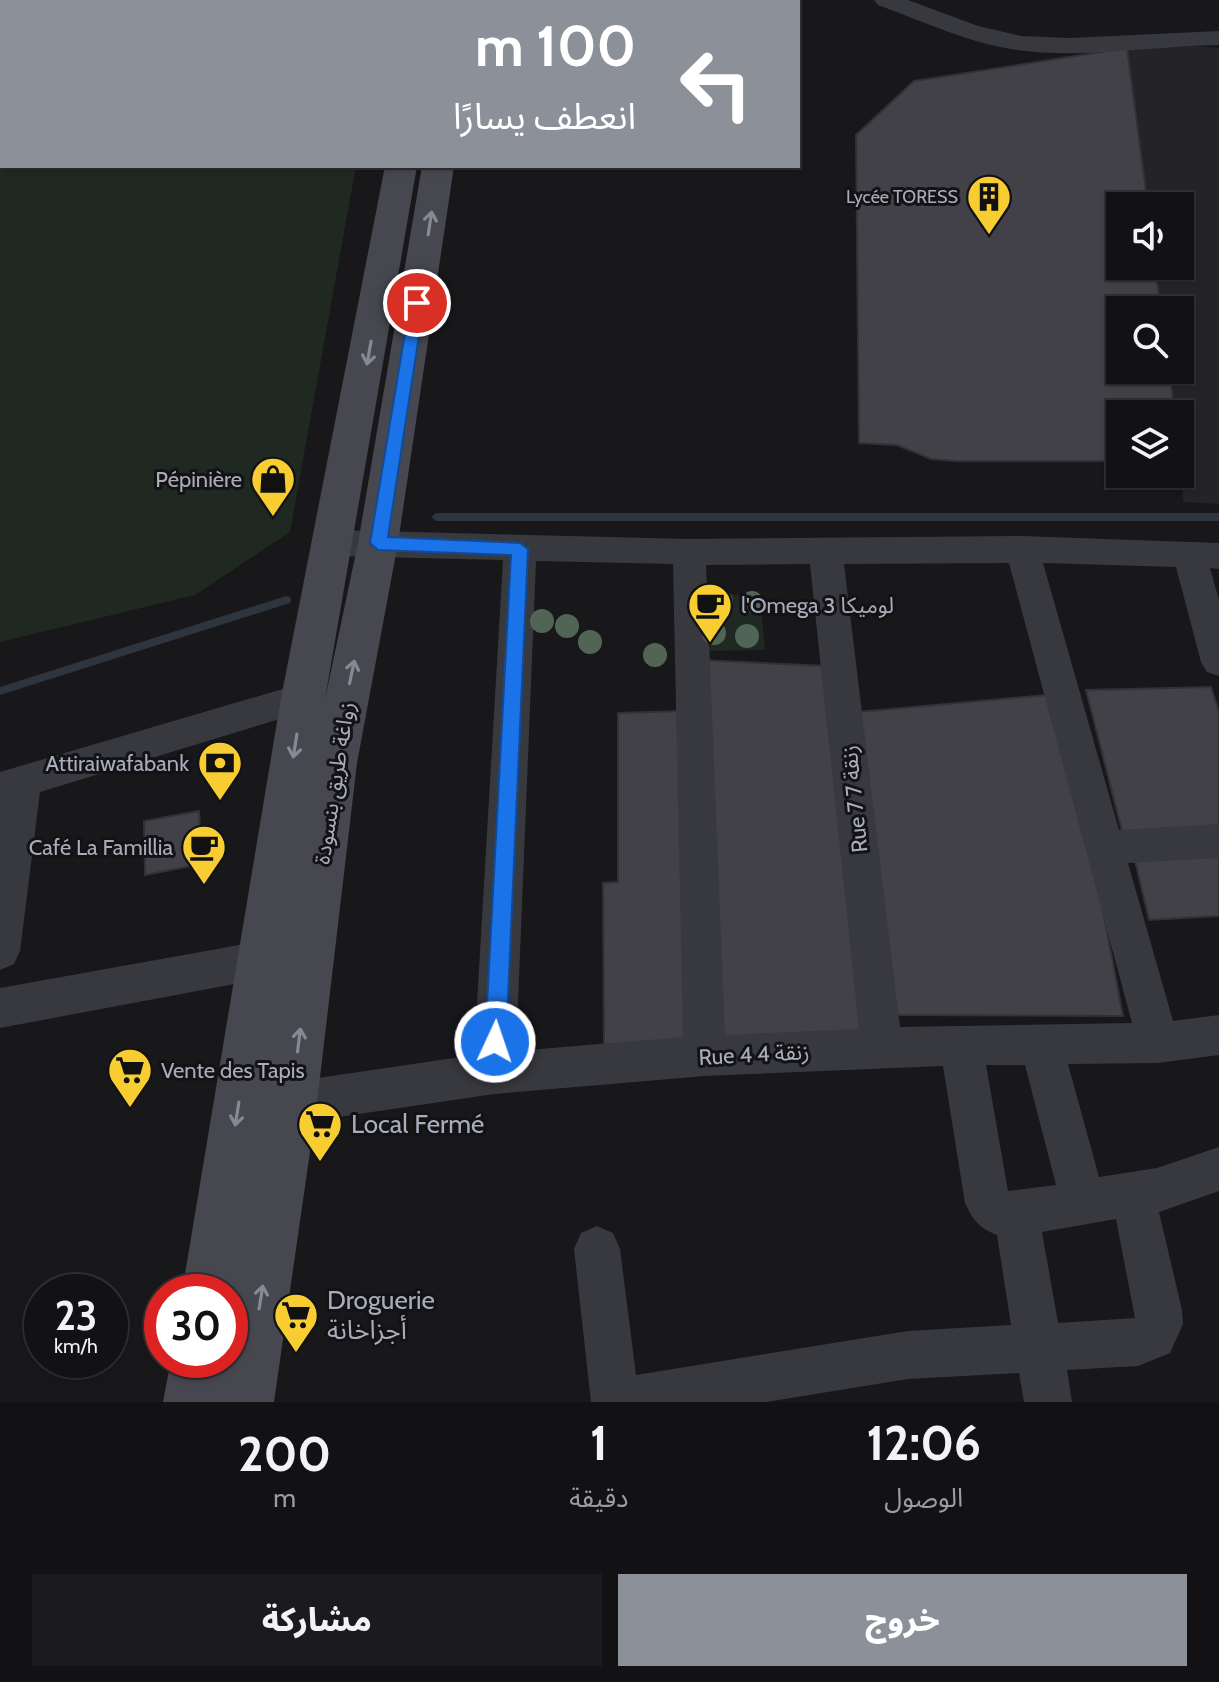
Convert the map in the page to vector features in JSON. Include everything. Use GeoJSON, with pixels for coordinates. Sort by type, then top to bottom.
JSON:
{"type":"FeatureCollection","features":[{"type":"Feature","properties":{"kind":"main road","name":"زواغة طريق بنسودة"},"geometry":{"type":"LineString","coordinates":[[213,1274],[303,698],[334,543],[401,168]]}},
{"type":"Feature","properties":{"kind":"main road","name":"زواغة طريق بنسودة"},"geometry":{"type":"LineString","coordinates":[[244,1402],[291,1103],[334,763],[378,543],[438,168]]}},
{"type":"Feature","properties":{"kind":"main road"},"geometry":{"type":"LineString","coordinates":[[193,1402],[197,1378]]}},
{"type":"Feature","properties":{"kind":"street"},"geometry":{"type":"LineString","coordinates":[[886,0],[990,37],[1018,43],[1050,45],[1219,38]]}},
{"type":"Feature","properties":{"kind":"street"},"geometry":{"type":"LineString","coordinates":[[334,543],[689,552],[825,548],[1022,549],[1204,555],[1219,662]]}},
{"type":"Feature","properties":{"kind":"street","name":"Rue 7 زنقة 7"},"geometry":{"type":"LineString","coordinates":[[825,548],[882,1050]]}},
{"type":"Feature","properties":{"kind":"street"},"geometry":{"type":"LineString","coordinates":[[494,1073],[520,549]]}},
{"type":"Feature","properties":{"kind":"street"},"geometry":{"type":"LineString","coordinates":[[1022,549],[1158,1043]]}},
{"type":"Feature","properties":{"kind":"street"},"geometry":{"type":"LineString","coordinates":[[689,552],[705,1056]]}},
{"type":"Feature","properties":{"kind":"street"},"geometry":{"type":"LineString","coordinates":[[0,951],[11,786],[303,698]]}},
{"type":"Feature","properties":{"kind":"street"},"geometry":{"type":"LineString","coordinates":[[1104,848],[1219,841]]}},
{"type":"Feature","properties":{"kind":"street"},"geometry":{"type":"LineString","coordinates":[[0,1008],[261,960]]}},
{"type":"Feature","properties":{"kind":"street"},"geometry":{"type":"LineString","coordinates":[[1041,1044],[1083,1203]]}},
{"type":"Feature","properties":{"kind":"street","name":"Rue 4 زنقة 4"},"geometry":{"type":"LineString","coordinates":[[291,1103],[494,1073],[705,1056],[961,1045],[1216,1044]]}},
{"type":"Feature","properties":{"kind":"street"},"geometry":{"type":"LineString","coordinates":[[961,1045],[988,1203],[998,1213],[1016,1214],[1133,1195],[1219,1169]]}},
{"type":"Feature","properties":{"kind":"street"},"geometry":{"type":"LineString","coordinates":[[597,1249],[616,1402],[908,1355],[1039,1345],[1138,1342],[1153,1336],[1159,1324],[1159,1310],[1133,1195]]}},
{"type":"Feature","properties":{"kind":"street"},"geometry":{"type":"LineString","coordinates":[[1016,1214],[1048,1402]]}},
{"type":"Feature","properties":{"kind":"shaded area"},"geometry":{"type":"Polygon","coordinates":[[[1127,48],[1219,48],[1219,504],[1183,502],[1183,488],[1194,488],[1194,400],[1173,400],[1171,384],[1194,384],[1194,296],[1159,296],[1157,280],[1194,280],[1194,192],[1146,192],[1127,48]]]}},
{"type":"Feature","properties":{"kind":"shaded area"},"geometry":{"type":"Polygon","coordinates":[[[0,168],[356,168],[290,532],[195,595],[0,642],[0,168]]]}},
{"type":"Feature","properties":{"kind":"shaded area"},"geometry":{"type":"Polygon","coordinates":[[[760,594],[765,650],[709,651],[705,595],[760,594]]]}},
{"type":"Feature","properties":{"kind":"building","name":"Lycée TORESS"},"geometry":{"type":"Polygon","coordinates":[[[1127,48],[1146,192],[1106,192],[1106,280],[1157,280],[1159,296],[1106,296],[1106,384],[1171,384],[1173,400],[1106,400],[1106,461],[956,461],[931,459],[897,445],[859,443],[856,135],[914,81],[1127,48]]]}},
{"type":"Feature","properties":{"kind":"building"},"geometry":{"type":"Polygon","coordinates":[[[701,660],[828,666],[861,1040],[711,1040],[701,660]]]}},
{"type":"Feature","properties":{"kind":"building"},"geometry":{"type":"Polygon","coordinates":[[[1211,687],[1219,712],[1219,826],[1122,831],[1086,690],[1211,687]]]}},
{"type":"Feature","properties":{"kind":"building"},"geometry":{"type":"Polygon","coordinates":[[[1047,695],[1099,889],[1123,1016],[891,1015],[858,712],[1047,695]]]}},
{"type":"Feature","properties":{"kind":"building"},"geometry":{"type":"Polygon","coordinates":[[[682,711],[696,1043],[604,1045],[603,883],[618,882],[618,713],[682,711]]]}},
{"type":"Feature","properties":{"kind":"building"},"geometry":{"type":"Polygon","coordinates":[[[199,811],[202,864],[145,875],[144,821],[199,811]]]}},
{"type":"Feature","properties":{"kind":"building"},"geometry":{"type":"Polygon","coordinates":[[[1219,849],[1219,916],[1149,920],[1133,852],[1219,849]]]}},
{"type":"Feature","properties":{"kind":"waterway"},"geometry":{"type":"LineString","coordinates":[[436,517],[1219,517]]}},
{"type":"Feature","properties":{"kind":"waterway"},"geometry":{"type":"LineString","coordinates":[[0,691],[286,600]]}},
{"type":"Feature","properties":{"kind":"place","name":"Lycée TORESS"},"geometry":{"type":"Point","coordinates":[989,236]}},
{"type":"Feature","properties":{"kind":"place","name":"Pépinière"},"geometry":{"type":"Point","coordinates":[273,518]}},
{"type":"Feature","properties":{"kind":"place","name":"l'Omega 3 لوميكا"},"geometry":{"type":"Point","coordinates":[710,644]}},
{"type":"Feature","properties":{"kind":"place","name":"Attiraiwafabank"},"geometry":{"type":"Point","coordinates":[220,802]}},
{"type":"Feature","properties":{"kind":"place","name":"Café La Famillia"},"geometry":{"type":"Point","coordinates":[204,886]}},
{"type":"Feature","properties":{"kind":"place","name":"Vente des Tapis"},"geometry":{"type":"Point","coordinates":[130,1109]}},
{"type":"Feature","properties":{"kind":"place","name":"Local Fermé"},"geometry":{"type":"Point","coordinates":[320,1163]}},
{"type":"Feature","properties":{"kind":"place","name":"Droguerie أجزاخانة"},"geometry":{"type":"Point","coordinates":[296,1354]}},
{"type":"Feature","properties":{"kind":"route"},"geometry":{"type":"LineString","coordinates":[[417,303],[378,543],[520,549],[495,1042]]}}]}
